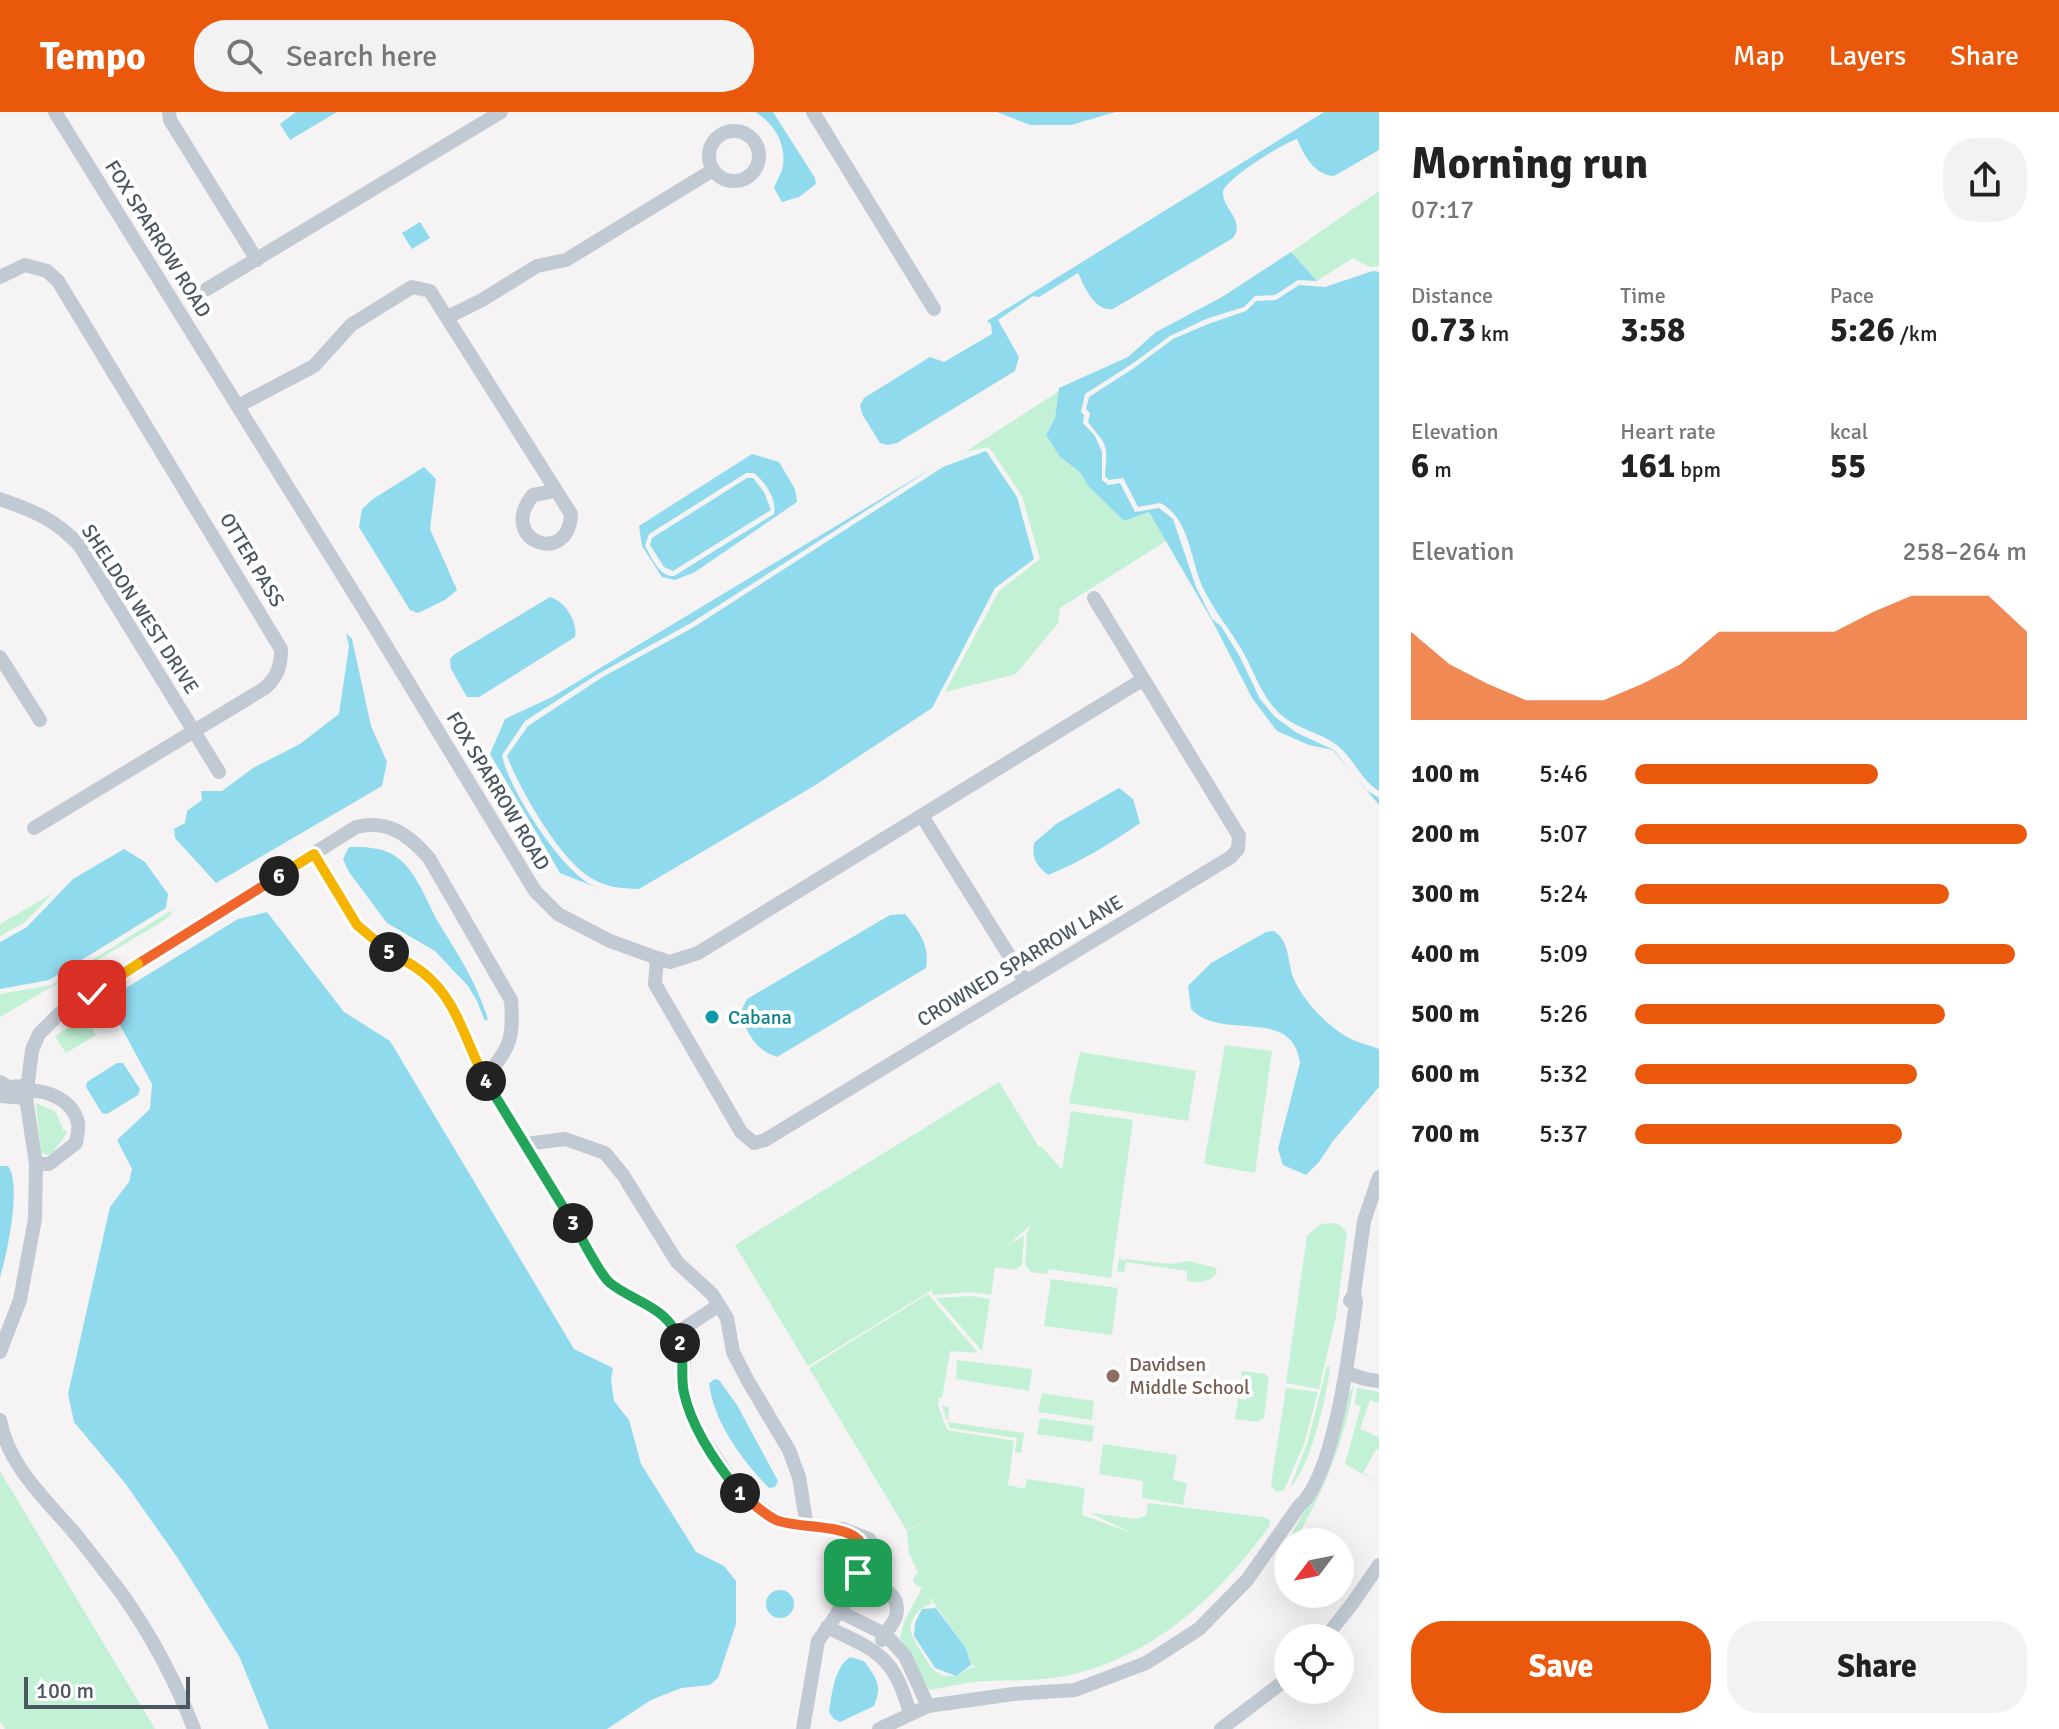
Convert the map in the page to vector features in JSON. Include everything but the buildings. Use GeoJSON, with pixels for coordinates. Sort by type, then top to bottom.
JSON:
{"type":"FeatureCollection","features":[{"type":"Feature","properties":{"kind":"street","name":"FOX SPARROW ROAD"},"geometry":{"type":"LineString","coordinates":[[55,112],[535,891],[558,914],[610,941],[670,962],[698,953],[1142,680]]}},
{"type":"Feature","properties":{"kind":"street"},"geometry":{"type":"LineString","coordinates":[[169,112],[170,120],[257,260]]}},
{"type":"Feature","properties":{"kind":"street"},"geometry":{"type":"LineString","coordinates":[[207,289],[501,112]]}},
{"type":"Feature","properties":{"kind":"street"},"geometry":{"type":"LineString","coordinates":[[813,112],[934,309]]}},
{"type":"Feature","properties":{"kind":"street"},"geometry":{"type":"LineString","coordinates":[[448,317],[537,266],[566,260],[713,170]]}},
{"type":"Feature","properties":{"kind":"street","name":"OTTER PASS"},"geometry":{"type":"LineString","coordinates":[[0,277],[25,265],[47,271],[58,281],[281,649],[281,667],[265,688],[34,828]]}},
{"type":"Feature","properties":{"kind":"street"},"geometry":{"type":"LineString","coordinates":[[238,406],[314,366],[351,325],[412,287],[430,291],[554,491]]}},
{"type":"Feature","properties":{"kind":"street","name":"SHELDON WEST DRIVE"},"geometry":{"type":"LineString","coordinates":[[0,499],[43,515],[62,527],[80,546],[219,772]]}},
{"type":"Feature","properties":{"kind":"street","name":"CROWNED SPARROW LANE"},"geometry":{"type":"LineString","coordinates":[[657,958],[655,984],[672,1017],[741,1132],[754,1143],[765,1140],[1231,857],[1238,849],[1239,836],[1094,598]]}},
{"type":"Feature","properties":{"kind":"street"},"geometry":{"type":"LineString","coordinates":[[0,657],[40,720]]}},
{"type":"Feature","properties":{"kind":"street"},"geometry":{"type":"LineString","coordinates":[[922,816],[1025,981]]}},
{"type":"Feature","properties":{"kind":"street"},"geometry":{"type":"LineString","coordinates":[[0,1352],[20,1300],[35,1219],[36,1164],[26,1092],[32,1050],[39,1034],[59,1014],[344,834],[368,824],[387,826],[412,838],[429,858],[511,1000],[513,1026],[508,1049],[485,1078]]}},
{"type":"Feature","properties":{"kind":"street"},"geometry":{"type":"LineString","coordinates":[[314,854],[357,925],[383,948],[419,969],[449,1001],[485,1078],[608,1282],[660,1313],[677,1333],[684,1358],[683,1391],[698,1431],[739,1492],[775,1519],[807,1527],[843,1529],[869,1539],[876,1553],[845,1606],[838,1611],[818,1641],[803,1729]]}},
{"type":"Feature","properties":{"kind":"street"},"geometry":{"type":"LineString","coordinates":[[0,1082],[26,1092]]}},
{"type":"Feature","properties":{"kind":"street"},"geometry":{"type":"LineString","coordinates":[[0,1096],[39,1090],[66,1102],[78,1122],[76,1143],[49,1164],[36,1164]]}},
{"type":"Feature","properties":{"kind":"street"},"geometry":{"type":"LineString","coordinates":[[526,1144],[565,1139],[605,1153],[623,1175],[677,1262],[712,1294],[727,1318],[733,1352],[789,1450],[799,1477],[807,1527]]}},
{"type":"Feature","properties":{"kind":"street"},"geometry":{"type":"LineString","coordinates":[[879,1729],[928,1706],[1013,1694],[1075,1690],[1146,1663],[1199,1629],[1247,1580],[1299,1506],[1307,1500],[1322,1466],[1347,1373],[1364,1221],[1379,1177]]}},
{"type":"Feature","properties":{"kind":"street"},"geometry":{"type":"LineString","coordinates":[[1299,1506],[1330,1415],[1350,1300],[1354,1294]]}},
{"type":"Feature","properties":{"kind":"street"},"geometry":{"type":"LineString","coordinates":[[677,1333],[719,1305]]}},
{"type":"Feature","properties":{"kind":"street"},"geometry":{"type":"LineString","coordinates":[[1347,1373],[1372,1380]]}},
{"type":"Feature","properties":{"kind":"street"},"geometry":{"type":"LineString","coordinates":[[0,1420],[25,1478],[77,1535],[148,1635],[181,1695],[194,1729]]}},
{"type":"Feature","properties":{"kind":"street"},"geometry":{"type":"LineString","coordinates":[[1336,1624],[1379,1565]]}},
{"type":"Feature","properties":{"kind":"street"},"geometry":{"type":"LineString","coordinates":[[861,1576],[888,1589],[896,1603],[896,1616],[877,1651]]}},
{"type":"Feature","properties":{"kind":"street"},"geometry":{"type":"LineString","coordinates":[[838,1611],[885,1634],[905,1656],[928,1706]]}},
{"type":"Feature","properties":{"kind":"street"},"geometry":{"type":"LineString","coordinates":[[827,1627],[877,1651],[890,1664],[910,1713]]}},
{"type":"Feature","properties":{"kind":"street"},"geometry":{"type":"LineString","coordinates":[[1221,1729],[1274,1689]]}},
{"type":"Feature","properties":{"kind":"green space"},"geometry":{"type":"Polygon","coordinates":[[[1379,191],[1379,266],[1370,267],[1353,258],[1317,281],[1291,252],[1379,191]]]}},
{"type":"Feature","properties":{"kind":"green space"},"geometry":{"type":"Polygon","coordinates":[[[1059,391],[1055,418],[1046,435],[1060,457],[1080,472],[1089,487],[1124,521],[1149,512],[1166,541],[1060,608],[1058,623],[1016,674],[945,692],[999,591],[1040,559],[1022,496],[989,447],[965,452],[1059,391]]]}},
{"type":"Feature","properties":{"kind":"green space"},"geometry":{"type":"Polygon","coordinates":[[[53,893],[24,923],[0,936],[0,924],[53,893]]]}},
{"type":"Feature","properties":{"kind":"green space"},"geometry":{"type":"Polygon","coordinates":[[[172,910],[171,915],[157,925],[0,1017],[0,994],[52,985],[172,910]]]}},
{"type":"Feature","properties":{"kind":"green space"},"geometry":{"type":"Polygon","coordinates":[[[85,1017],[96,1035],[66,1053],[55,1036],[85,1017]]]}},
{"type":"Feature","properties":{"kind":"green space"},"geometry":{"type":"Polygon","coordinates":[[[1225,1045],[1272,1051],[1255,1173],[1204,1164],[1225,1045]]]}},
{"type":"Feature","properties":{"kind":"green space"},"geometry":{"type":"Polygon","coordinates":[[[1080,1052],[1196,1071],[1188,1121],[1069,1103],[1080,1052]]]}},
{"type":"Feature","properties":{"kind":"green space"},"geometry":{"type":"Polygon","coordinates":[[[999,1082],[1039,1147],[1062,1170],[1071,1111],[1133,1120],[1111,1278],[1048,1269],[1047,1274],[1031,1272],[1025,1265],[1027,1233],[1032,1224],[1009,1244],[1024,1236],[1022,1265],[1015,1270],[995,1267],[991,1295],[970,1292],[933,1295],[932,1290],[808,1366],[735,1245],[999,1082]]]}},
{"type":"Feature","properties":{"kind":"green space"},"geometry":{"type":"Polygon","coordinates":[[[36,1103],[56,1112],[67,1133],[53,1152],[47,1155],[41,1152],[36,1103]]]}},
{"type":"Feature","properties":{"kind":"green space"},"geometry":{"type":"Polygon","coordinates":[[[1334,1223],[1347,1233],[1336,1316],[1319,1389],[1286,1383],[1307,1236],[1320,1224],[1334,1223]]]}},
{"type":"Feature","properties":{"kind":"green space"},"geometry":{"type":"Polygon","coordinates":[[[1119,1258],[1170,1264],[1189,1261],[1216,1268],[1217,1273],[1207,1280],[1196,1282],[1187,1281],[1187,1271],[1126,1262],[1124,1272],[1117,1271],[1119,1258]]]}},
{"type":"Feature","properties":{"kind":"green space"},"geometry":{"type":"Polygon","coordinates":[[[1051,1279],[1118,1288],[1112,1335],[1044,1326],[1051,1279]]]}},
{"type":"Feature","properties":{"kind":"green space"},"geometry":{"type":"Polygon","coordinates":[[[928,1294],[978,1353],[950,1351],[938,1405],[947,1430],[1014,1441],[1008,1485],[1025,1489],[1027,1479],[1085,1488],[1082,1515],[1131,1533],[1091,1513],[1136,1519],[1146,1516],[1148,1503],[1262,1517],[1270,1520],[1270,1525],[1227,1578],[1202,1603],[1148,1643],[1118,1659],[1086,1671],[1052,1678],[977,1682],[930,1690],[900,1638],[904,1622],[922,1588],[913,1579],[918,1573],[909,1553],[907,1532],[937,1513],[907,1531],[809,1368],[928,1294]],[[929,1596],[932,1604],[916,1614],[911,1632],[929,1664],[943,1675],[959,1674],[976,1666],[971,1665],[966,1648],[929,1596]]]}},
{"type":"Feature","properties":{"kind":"green space"},"geometry":{"type":"Polygon","coordinates":[[[970,1296],[990,1299],[982,1351],[936,1298],[970,1296]]]}},
{"type":"Feature","properties":{"kind":"green space"},"geometry":{"type":"Polygon","coordinates":[[[957,1360],[1032,1369],[1029,1391],[956,1379],[957,1360]]]}},
{"type":"Feature","properties":{"kind":"green space"},"geometry":{"type":"Polygon","coordinates":[[[1327,1366],[1330,1367],[1328,1380],[1316,1431],[1304,1465],[1290,1488],[1308,1441],[1327,1366]]]}},
{"type":"Feature","properties":{"kind":"green space"},"geometry":{"type":"Polygon","coordinates":[[[1242,1371],[1265,1374],[1269,1378],[1264,1417],[1258,1422],[1235,1419],[1238,1399],[1246,1400],[1248,1392],[1239,1390],[1242,1371]]]}},
{"type":"Feature","properties":{"kind":"green space"},"geometry":{"type":"Polygon","coordinates":[[[1354,1385],[1332,1466],[1302,1528],[1295,1528],[1317,1489],[1354,1385]]]}},
{"type":"Feature","properties":{"kind":"green space"},"geometry":{"type":"Polygon","coordinates":[[[1286,1388],[1318,1392],[1304,1444],[1284,1490],[1276,1492],[1271,1485],[1286,1388]]]}},
{"type":"Feature","properties":{"kind":"green space"},"geometry":{"type":"Polygon","coordinates":[[[1357,1388],[1379,1392],[1379,1403],[1370,1400],[1360,1429],[1379,1437],[1379,1450],[1376,1449],[1363,1473],[1379,1483],[1345,1464],[1361,1406],[1355,1404],[1357,1388]]]}},
{"type":"Feature","properties":{"kind":"green space"},"geometry":{"type":"Polygon","coordinates":[[[1042,1393],[1094,1401],[1092,1420],[1038,1412],[1042,1393]]]}},
{"type":"Feature","properties":{"kind":"green space"},"geometry":{"type":"Polygon","coordinates":[[[942,1406],[949,1407],[948,1422],[1024,1433],[1021,1453],[1015,1452],[1017,1438],[950,1428],[942,1406]]]}},
{"type":"Feature","properties":{"kind":"green space"},"geometry":{"type":"Polygon","coordinates":[[[1040,1418],[1094,1426],[1092,1442],[1037,1434],[1040,1418]]]}},
{"type":"Feature","properties":{"kind":"green space"},"geometry":{"type":"Polygon","coordinates":[[[1103,1444],[1177,1455],[1173,1480],[1187,1483],[1183,1505],[1142,1498],[1143,1481],[1099,1474],[1103,1444]]]}},
{"type":"Feature","properties":{"kind":"green space"},"geometry":{"type":"Polygon","coordinates":[[[0,1471],[155,1729],[5,1729],[0,1721],[0,1471]]]}},
{"type":"Feature","properties":{"kind":"water"},"geometry":{"type":"Polygon","coordinates":[[[296,112],[337,112],[290,140],[280,124],[296,112]]]}},
{"type":"Feature","properties":{"kind":"water"},"geometry":{"type":"Polygon","coordinates":[[[755,112],[773,112],[815,178],[816,184],[799,197],[782,202],[774,188],[782,170],[781,144],[774,129],[755,112]]]}},
{"type":"Feature","properties":{"kind":"water"},"geometry":{"type":"Polygon","coordinates":[[[997,112],[1115,112],[1071,125],[1030,125],[997,112]]]}},
{"type":"Feature","properties":{"kind":"water"},"geometry":{"type":"Polygon","coordinates":[[[1324,112],[1379,112],[1379,150],[1334,176],[1315,168],[1297,139],[1280,147],[1255,162],[1226,186],[1224,198],[1237,226],[1233,238],[1113,309],[1096,303],[1078,273],[1039,297],[1033,296],[998,320],[1019,357],[1015,371],[897,443],[880,443],[862,414],[860,405],[864,398],[930,357],[944,362],[992,334],[991,324],[987,321],[1324,112]]]}},
{"type":"Feature","properties":{"kind":"water"},"geometry":{"type":"Polygon","coordinates":[[[420,222],[430,238],[412,249],[402,233],[420,222]]]}},
{"type":"Feature","properties":{"kind":"water"},"geometry":{"type":"Polygon","coordinates":[[[1291,252],[1317,281],[1298,280],[1275,295],[1255,296],[1244,307],[1206,319],[1170,336],[1085,394],[1081,412],[1084,415],[1083,423],[1095,436],[1102,452],[1102,480],[1108,485],[1120,483],[1135,512],[1159,508],[1173,519],[1196,587],[1212,619],[1221,626],[1240,657],[1260,699],[1275,717],[1297,733],[1334,750],[1353,774],[1333,750],[1309,745],[1277,731],[1252,698],[1214,624],[1149,512],[1124,521],[1089,487],[1080,472],[1060,457],[1046,435],[1055,418],[1059,388],[1128,357],[1156,332],[1222,297],[1291,252]]]}},
{"type":"Feature","properties":{"kind":"water"},"geometry":{"type":"Polygon","coordinates":[[[1373,271],[1379,272],[1379,791],[1338,746],[1293,723],[1273,706],[1203,588],[1178,519],[1160,503],[1138,507],[1123,478],[1109,480],[1105,476],[1105,445],[1088,422],[1090,413],[1086,409],[1089,397],[1173,339],[1246,311],[1256,301],[1276,300],[1299,285],[1325,287],[1373,271]]]}},
{"type":"Feature","properties":{"kind":"water"},"geometry":{"type":"Polygon","coordinates":[[[986,451],[1017,497],[1034,559],[995,588],[932,708],[814,786],[639,889],[603,884],[579,869],[542,823],[507,756],[528,726],[601,678],[694,627],[943,467],[986,451]]]}},
{"type":"Feature","properties":{"kind":"water"},"geometry":{"type":"Polygon","coordinates":[[[752,454],[779,462],[795,489],[797,502],[695,572],[675,580],[662,577],[642,546],[639,526],[752,454]],[[746,473],[649,534],[645,546],[660,570],[674,576],[774,514],[772,497],[754,473],[746,473]]]}},
{"type":"Feature","properties":{"kind":"water"},"geometry":{"type":"Polygon","coordinates":[[[424,467],[436,479],[430,529],[457,590],[445,600],[418,613],[410,610],[359,527],[362,509],[424,467]]]}},
{"type":"Feature","properties":{"kind":"water"},"geometry":{"type":"Polygon","coordinates":[[[934,467],[691,623],[598,674],[525,721],[502,755],[506,769],[535,823],[561,858],[585,881],[603,890],[560,873],[490,754],[505,719],[552,697],[934,467]]]}},
{"type":"Feature","properties":{"kind":"water"},"geometry":{"type":"Polygon","coordinates":[[[747,478],[753,478],[764,492],[771,510],[673,571],[664,567],[650,545],[652,538],[747,478]]]}},
{"type":"Feature","properties":{"kind":"water"},"geometry":{"type":"Polygon","coordinates":[[[550,597],[561,603],[569,613],[575,637],[479,697],[467,697],[451,669],[450,659],[550,597]]]}},
{"type":"Feature","properties":{"kind":"water"},"geometry":{"type":"Polygon","coordinates":[[[346,633],[352,639],[371,726],[387,762],[382,786],[216,883],[175,838],[174,829],[185,823],[187,811],[202,800],[201,791],[222,791],[253,768],[300,744],[339,714],[349,646],[346,633]]]}},
{"type":"Feature","properties":{"kind":"water"},"geometry":{"type":"Polygon","coordinates":[[[1119,788],[1133,799],[1140,823],[1096,852],[1048,875],[1040,868],[1034,843],[1056,824],[1119,788]]]}},
{"type":"Feature","properties":{"kind":"water"},"geometry":{"type":"Polygon","coordinates":[[[1366,790],[1379,798],[1379,805],[1366,790]]]}},
{"type":"Feature","properties":{"kind":"water"},"geometry":{"type":"Polygon","coordinates":[[[349,847],[387,852],[407,867],[466,968],[488,1019],[485,1021],[468,986],[435,951],[387,923],[349,872],[343,859],[349,847]]]}},
{"type":"Feature","properties":{"kind":"water"},"geometry":{"type":"Polygon","coordinates":[[[124,849],[145,862],[168,894],[166,908],[49,980],[0,989],[0,942],[27,927],[73,879],[124,849]]]}},
{"type":"Feature","properties":{"kind":"water"},"geometry":{"type":"Polygon","coordinates":[[[267,912],[344,1012],[390,1041],[574,1349],[613,1368],[614,1401],[629,1420],[641,1464],[696,1552],[724,1566],[736,1581],[736,1624],[718,1678],[710,1685],[681,1688],[651,1700],[607,1729],[269,1729],[239,1656],[179,1560],[125,1483],[74,1422],[68,1394],[110,1207],[129,1182],[132,1169],[117,1140],[150,1109],[152,1084],[113,1012],[118,993],[238,919],[267,912]]]}},
{"type":"Feature","properties":{"kind":"water"},"geometry":{"type":"Polygon","coordinates":[[[905,914],[925,945],[926,968],[777,1057],[758,1046],[740,1013],[747,999],[890,915],[905,914]]]}},
{"type":"Feature","properties":{"kind":"water"},"geometry":{"type":"Polygon","coordinates":[[[1274,931],[1283,940],[1297,986],[1316,1012],[1349,1038],[1379,1049],[1379,1087],[1306,1175],[1283,1165],[1278,1149],[1300,1063],[1294,1045],[1284,1035],[1270,1029],[1220,1023],[1204,1018],[1191,1009],[1188,986],[1211,963],[1266,932],[1274,931]]]}},
{"type":"Feature","properties":{"kind":"water"},"geometry":{"type":"Polygon","coordinates":[[[117,1063],[123,1063],[140,1089],[138,1095],[107,1114],[102,1113],[86,1087],[87,1082],[117,1063]]]}},
{"type":"Feature","properties":{"kind":"water"},"geometry":{"type":"Polygon","coordinates":[[[0,1166],[8,1166],[14,1188],[12,1220],[0,1277],[0,1166]]]}},
{"type":"Feature","properties":{"kind":"water"},"geometry":{"type":"Polygon","coordinates":[[[714,1379],[719,1380],[737,1405],[778,1481],[775,1487],[769,1488],[759,1477],[723,1427],[709,1384],[714,1379]]]}},
{"type":"Feature","properties":{"kind":"water"},"geometry":{"type":"Polygon","coordinates":[[[780,1590],[790,1594],[794,1604],[790,1614],[780,1618],[770,1614],[766,1604],[770,1594],[780,1590]]]}},
{"type":"Feature","properties":{"kind":"water"},"geometry":{"type":"Polygon","coordinates":[[[936,1608],[966,1648],[971,1665],[956,1676],[935,1668],[914,1636],[915,1623],[922,1609],[936,1608]]]}},
{"type":"Feature","properties":{"kind":"water"},"geometry":{"type":"Polygon","coordinates":[[[850,1657],[864,1661],[875,1677],[878,1692],[874,1706],[840,1722],[829,1712],[837,1674],[850,1657]]]}},
{"type":"Feature","properties":{"kind":"place","name":"Cabana"},"geometry":{"type":"Point","coordinates":[712,1017]}},
{"type":"Feature","properties":{"kind":"place","name":"Davidsen Middle School"},"geometry":{"type":"Point","coordinates":[1113,1376]}},
{"type":"Feature","properties":{"kind":"route"},"geometry":{"type":"LineString","coordinates":[[92,994],[314,854],[357,925],[383,948],[419,969],[449,1001],[485,1078],[608,1282],[660,1313],[677,1333],[684,1358],[683,1391],[698,1431],[739,1492],[775,1519],[807,1527],[843,1529],[856,1536],[862,1557],[858,1573]]}}]}
